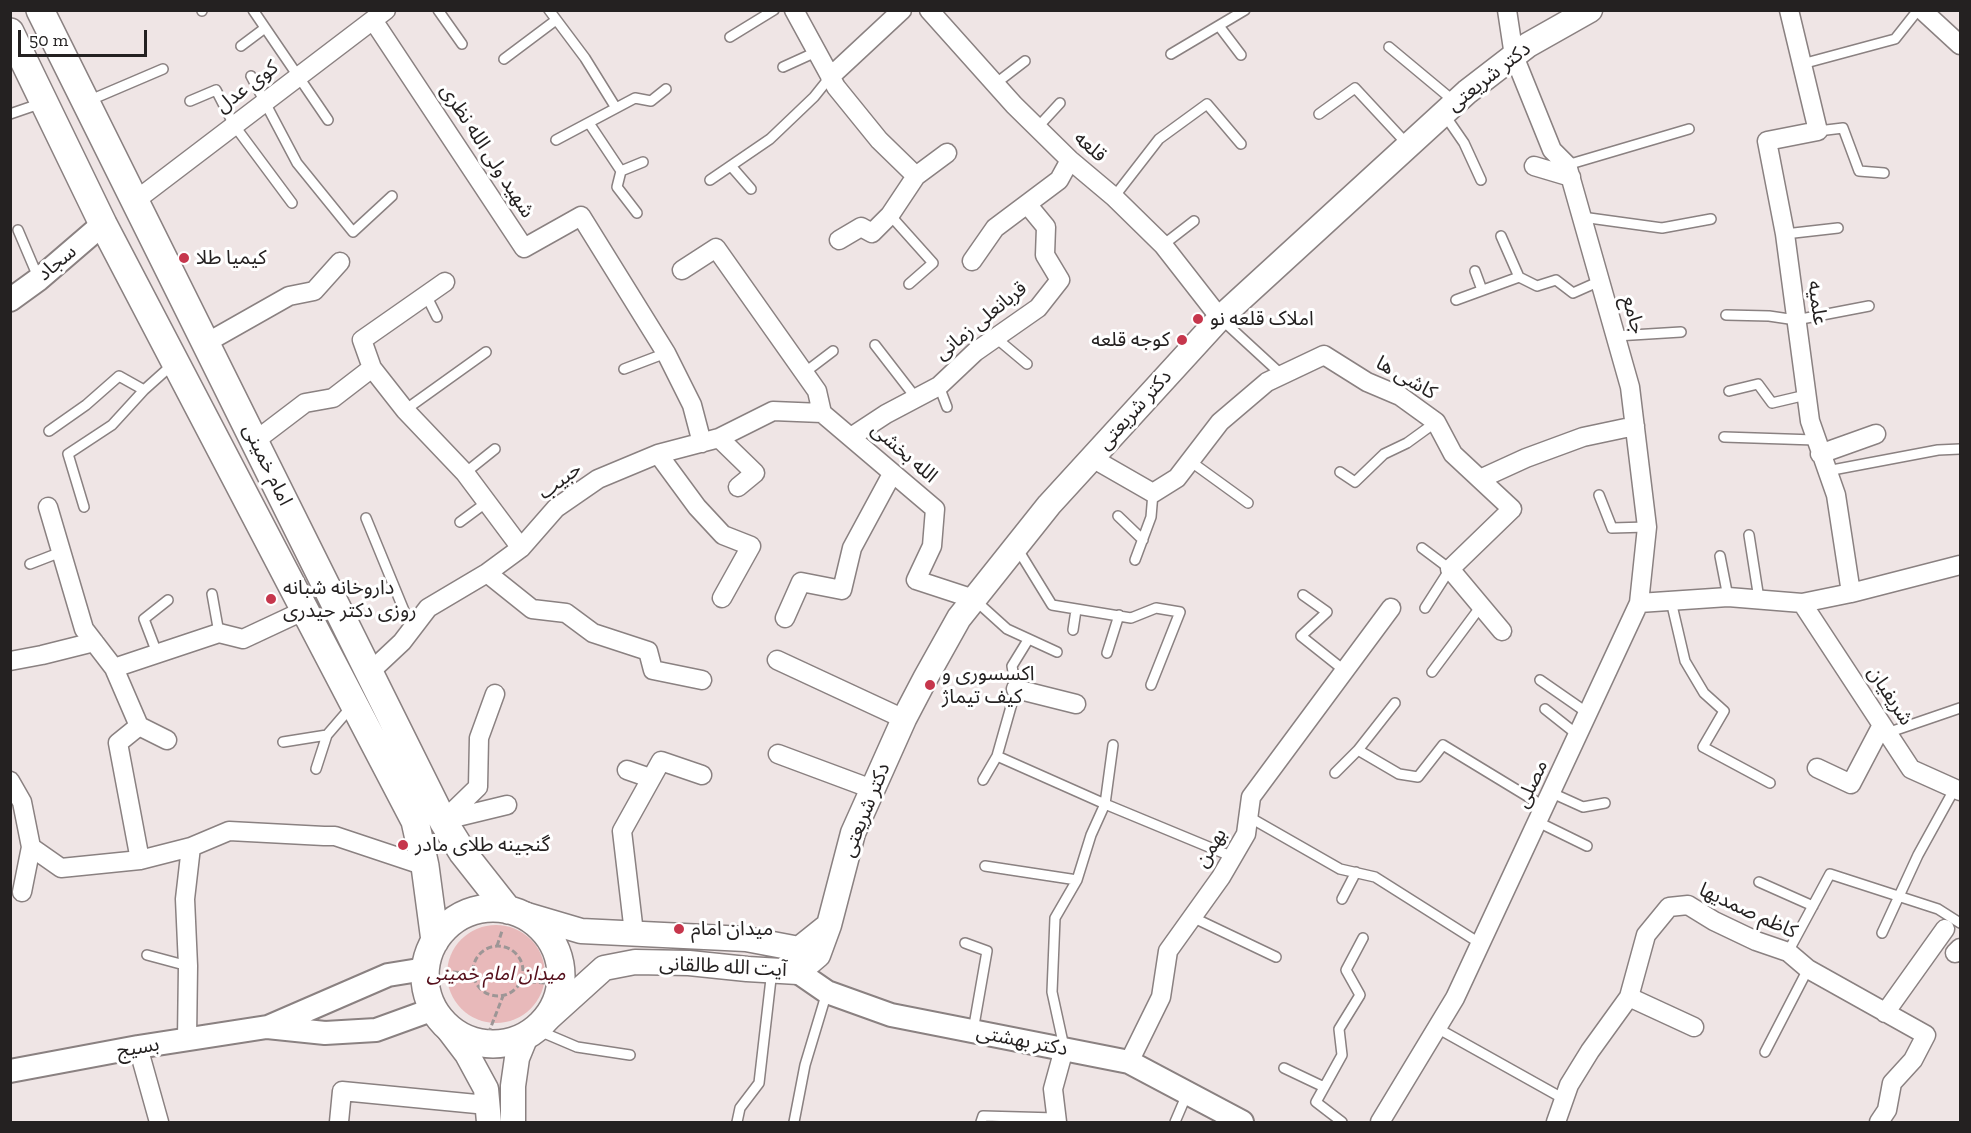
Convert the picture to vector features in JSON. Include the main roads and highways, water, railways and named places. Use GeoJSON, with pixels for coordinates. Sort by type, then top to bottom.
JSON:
{"type":"FeatureCollection","features":[{"type":"Feature","properties":{"kind":"main road","name":"امام خمینی"},"geometry":{"type":"LineString","coordinates":[[40,10],[443,820],[463,853],[514,912]]}},
{"type":"Feature","properties":{"kind":"main road","name":"دکتر شریعتی"},"geometry":{"type":"LineString","coordinates":[[829,925],[853,833],[904,719],[959,618],[1049,505],[1220,318],[1449,107],[1528,45],[1590,10]]}},
{"type":"Feature","properties":{"kind":"main road","name":"امام خمینی"},"geometry":{"type":"LineString","coordinates":[[10,32],[103,224],[415,821],[426,866],[435,941]]}},
{"type":"Feature","properties":{"kind":"main road"},"geometry":{"type":"LineString","coordinates":[[103,224],[135,201]]}},
{"type":"Feature","properties":{"kind":"main road"},"geometry":{"type":"LineString","coordinates":[[488,1113],[486,1089],[467,1054],[439,1017],[426,990],[425,969],[430,948],[442,931],[458,917],[478,910],[499,908],[514,912],[538,925],[552,942],[560,962],[561,984],[555,1005],[517,1058],[514,1077],[513,1122]]}},
{"type":"Feature","properties":{"kind":"main road","name":"آیت الله طالقانی"},"geometry":{"type":"LineString","coordinates":[[514,912],[581,931],[746,939],[799,949],[829,925]]}},
{"type":"Feature","properties":{"kind":"main road","name":"آیت الله طالقانی"},"geometry":{"type":"LineString","coordinates":[[535,1030],[604,968],[635,962],[798,972],[818,955],[829,925]]}},
{"type":"Feature","properties":{"kind":"main road"},"geometry":{"type":"LineString","coordinates":[[439,1017],[462,1038],[484,1044],[506,1043],[535,1030]]}},
{"type":"Feature","properties":{"kind":"place","name":"کیمیا طلا"},"geometry":{"type":"Point","coordinates":[184,258]}},
{"type":"Feature","properties":{"kind":"place","name":"املاک قلعه نو"},"geometry":{"type":"Point","coordinates":[1198,319]}},
{"type":"Feature","properties":{"kind":"place","name":"کوجه قلعه"},"geometry":{"type":"Point","coordinates":[1182,340]}},
{"type":"Feature","properties":{"kind":"place","name":"داروخانه شبانه روزی دکتر حیدری"},"geometry":{"type":"Point","coordinates":[271,599]}},
{"type":"Feature","properties":{"kind":"place","name":"اکسسوری و کیف تیماژ"},"geometry":{"type":"Point","coordinates":[930,685]}},
{"type":"Feature","properties":{"kind":"place","name":"گنجینه طلای مادر"},"geometry":{"type":"Point","coordinates":[403,845]}},
{"type":"Feature","properties":{"kind":"place","name":"میدان امام"},"geometry":{"type":"Point","coordinates":[679,929]}},
{"type":"Feature","properties":{"kind":"park label","name":"میدان امام خمینی"},"geometry":{"type":"Point","coordinates":[496,974]}}]}
